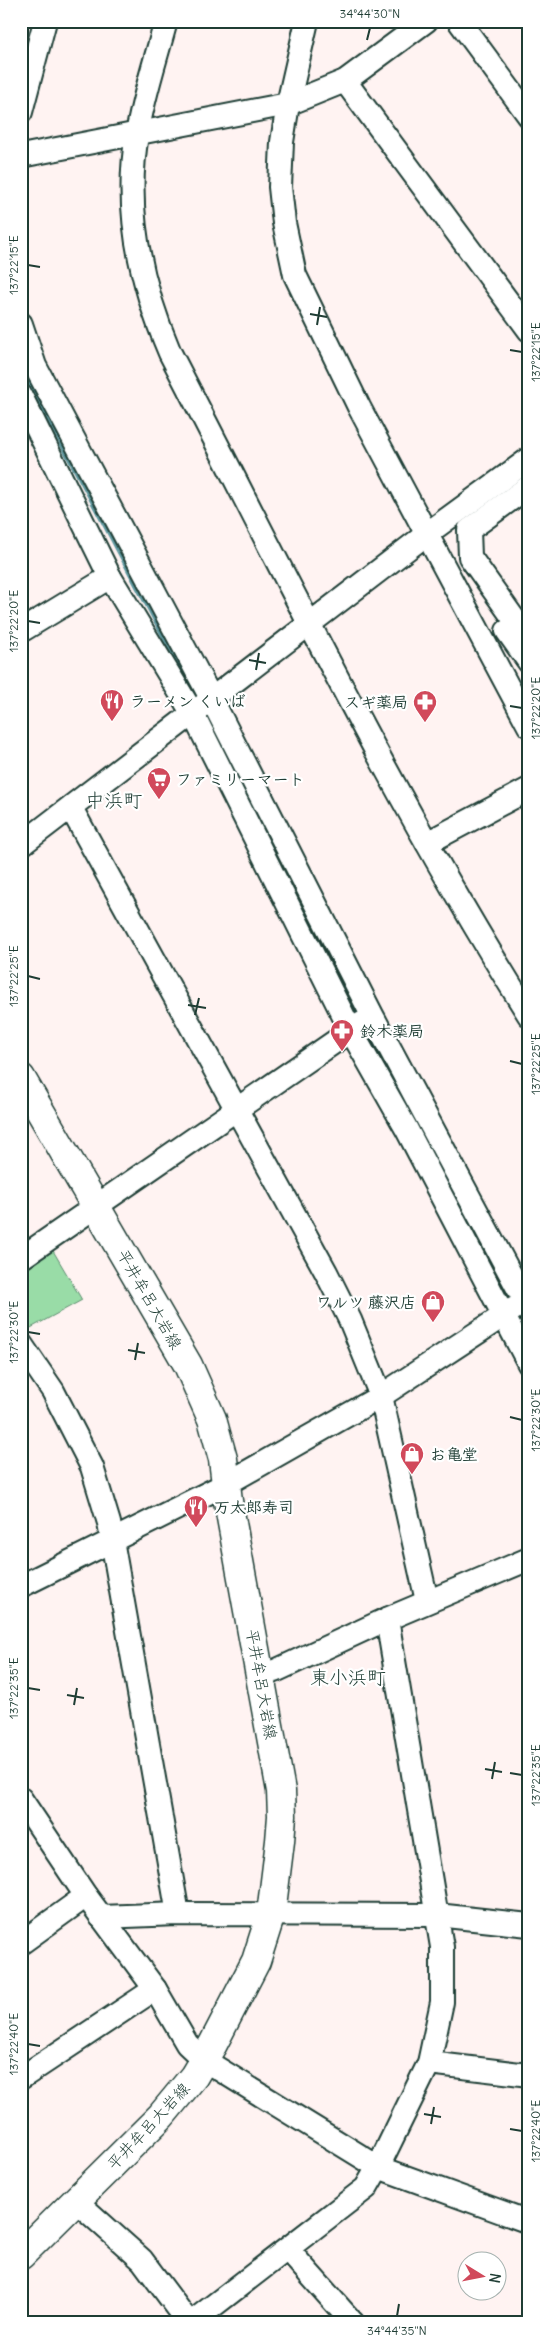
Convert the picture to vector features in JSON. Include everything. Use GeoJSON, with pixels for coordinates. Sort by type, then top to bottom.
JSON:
{"type":"FeatureCollection","features":[{"type":"Feature","properties":{"kind":"main road","name":"平井牟呂大岩線"},"geometry":{"type":"LineString","coordinates":[[21,1078],[188,1365],[212,1419],[222,1459],[281,1791],[281,1833],[270,1914],[256,1961],[204,2060],[194,2076],[161,2116],[21,2255]]}},
{"type":"Feature","properties":{"kind":"street"},"geometry":{"type":"LineString","coordinates":[[21,112],[45,21]]}},
{"type":"Feature","properties":{"kind":"street"},"geometry":{"type":"LineString","coordinates":[[166,21],[137,135],[132,192],[137,244],[158,325],[170,353],[397,791],[478,933],[529,1015]]}},
{"type":"Feature","properties":{"kind":"street"},"geometry":{"type":"LineString","coordinates":[[307,21],[288,104],[282,142],[280,187],[284,223],[295,275],[359,406],[529,726]]}},
{"type":"Feature","properties":{"kind":"street"},"geometry":{"type":"LineString","coordinates":[[21,156],[137,135],[288,104],[345,81],[426,21]]}},
{"type":"Feature","properties":{"kind":"street"},"geometry":{"type":"LineString","coordinates":[[459,21],[529,116]]}},
{"type":"Feature","properties":{"kind":"street"},"geometry":{"type":"LineString","coordinates":[[345,81],[529,330]]}},
{"type":"Feature","properties":{"kind":"street"},"geometry":{"type":"LineString","coordinates":[[21,324],[35,366],[211,698],[372,1015],[528,1303],[504,1316],[381,1396],[226,1484],[21,1586]]}},
{"type":"Feature","properties":{"kind":"street"},"geometry":{"type":"LineString","coordinates":[[21,396],[110,576],[193,714],[351,1031],[406,1128],[529,1364]]}},
{"type":"Feature","properties":{"kind":"street"},"geometry":{"type":"LineString","coordinates":[[21,845],[193,714],[211,698],[529,458]]}},
{"type":"Feature","properties":{"kind":"street"},"geometry":{"type":"LineString","coordinates":[[529,486],[485,521],[469,530],[468,567],[529,662]]}},
{"type":"Feature","properties":{"kind":"street"},"geometry":{"type":"LineString","coordinates":[[444,564],[468,567],[529,640]]}},
{"type":"Feature","properties":{"kind":"street"},"geometry":{"type":"LineString","coordinates":[[21,631],[110,576]]}},
{"type":"Feature","properties":{"kind":"street"},"geometry":{"type":"LineString","coordinates":[[427,843],[529,789]]}},
{"type":"Feature","properties":{"kind":"street"},"geometry":{"type":"LineString","coordinates":[[71,808],[326,1272],[350,1320],[381,1396],[427,1601]]}},
{"type":"Feature","properties":{"kind":"street"},"geometry":{"type":"LineString","coordinates":[[21,1258],[372,1015]]}},
{"type":"Feature","properties":{"kind":"street"},"geometry":{"type":"LineString","coordinates":[[21,1344],[53,1391],[92,1467],[114,1541],[178,1914]]}},
{"type":"Feature","properties":{"kind":"street"},"geometry":{"type":"LineString","coordinates":[[275,1671],[427,1601],[529,1560]]}},
{"type":"Feature","properties":{"kind":"street"},"geometry":{"type":"LineString","coordinates":[[76,2201],[142,2260],[190,2323],[288,2250],[366,2188],[378,2167],[429,2062],[442,2002],[442,1947],[387,1619]]}},
{"type":"Feature","properties":{"kind":"street"},"geometry":{"type":"LineString","coordinates":[[23,1805],[101,1917],[155,1989],[187,2044],[204,2060],[378,2167],[529,2222]]}},
{"type":"Feature","properties":{"kind":"street"},"geometry":{"type":"LineString","coordinates":[[21,1943],[86,1896]]}},
{"type":"Feature","properties":{"kind":"street"},"geometry":{"type":"LineString","coordinates":[[101,1917],[178,1914],[437,1915],[529,1925]]}},
{"type":"Feature","properties":{"kind":"street"},"geometry":{"type":"LineString","coordinates":[[21,2078],[155,1989]]}},
{"type":"Feature","properties":{"kind":"street"},"geometry":{"type":"LineString","coordinates":[[429,2062],[529,2075]]}},
{"type":"Feature","properties":{"kind":"street"},"geometry":{"type":"LineString","coordinates":[[288,2250],[353,2323]]}},
{"type":"Feature","properties":{"kind":"green space"},"geometry":{"type":"Polygon","coordinates":[[[52,1249],[82,1300],[27,1330],[21,1320],[21,1269],[52,1249]]]}},
{"type":"Feature","properties":{"kind":"waterway"},"geometry":{"type":"LineString","coordinates":[[21,366],[199,702]]}},
{"type":"Feature","properties":{"kind":"waterway"},"geometry":{"type":"LineString","coordinates":[[204,711],[220,743]]}},
{"type":"Feature","properties":{"kind":"waterway"},"geometry":{"type":"LineString","coordinates":[[331,966],[360,1019]]}},
{"type":"Feature","properties":{"kind":"waterway"},"geometry":{"type":"LineString","coordinates":[[364,1027],[451,1186]]}},
{"type":"Feature","properties":{"kind":"waterway"},"geometry":{"type":"LineString","coordinates":[[518,1310],[529,1333]]}},
{"type":"Feature","properties":{"kind":"place","name":"ラーメン くいば"},"geometry":{"type":"Point","coordinates":[112,722]}},
{"type":"Feature","properties":{"kind":"place","name":"スギ薬局"},"geometry":{"type":"Point","coordinates":[425,723]}},
{"type":"Feature","properties":{"kind":"place","name":"ファミリーマート"},"geometry":{"type":"Point","coordinates":[159,800]}},
{"type":"Feature","properties":{"kind":"place","name":"鈴木薬局"},"geometry":{"type":"Point","coordinates":[342,1052]}},
{"type":"Feature","properties":{"kind":"place","name":"ワルツ 藤沢店"},"geometry":{"type":"Point","coordinates":[433,1323]}},
{"type":"Feature","properties":{"kind":"place","name":"お亀堂"},"geometry":{"type":"Point","coordinates":[412,1475]}},
{"type":"Feature","properties":{"kind":"place","name":"万太郎寿司"},"geometry":{"type":"Point","coordinates":[196,1528]}},
{"type":"Feature","properties":{"kind":"district","name":"中浜町"},"geometry":{"type":"Point","coordinates":[114,800]}},
{"type":"Feature","properties":{"kind":"district","name":"東小浜町"},"geometry":{"type":"Point","coordinates":[348,1677]}}]}
